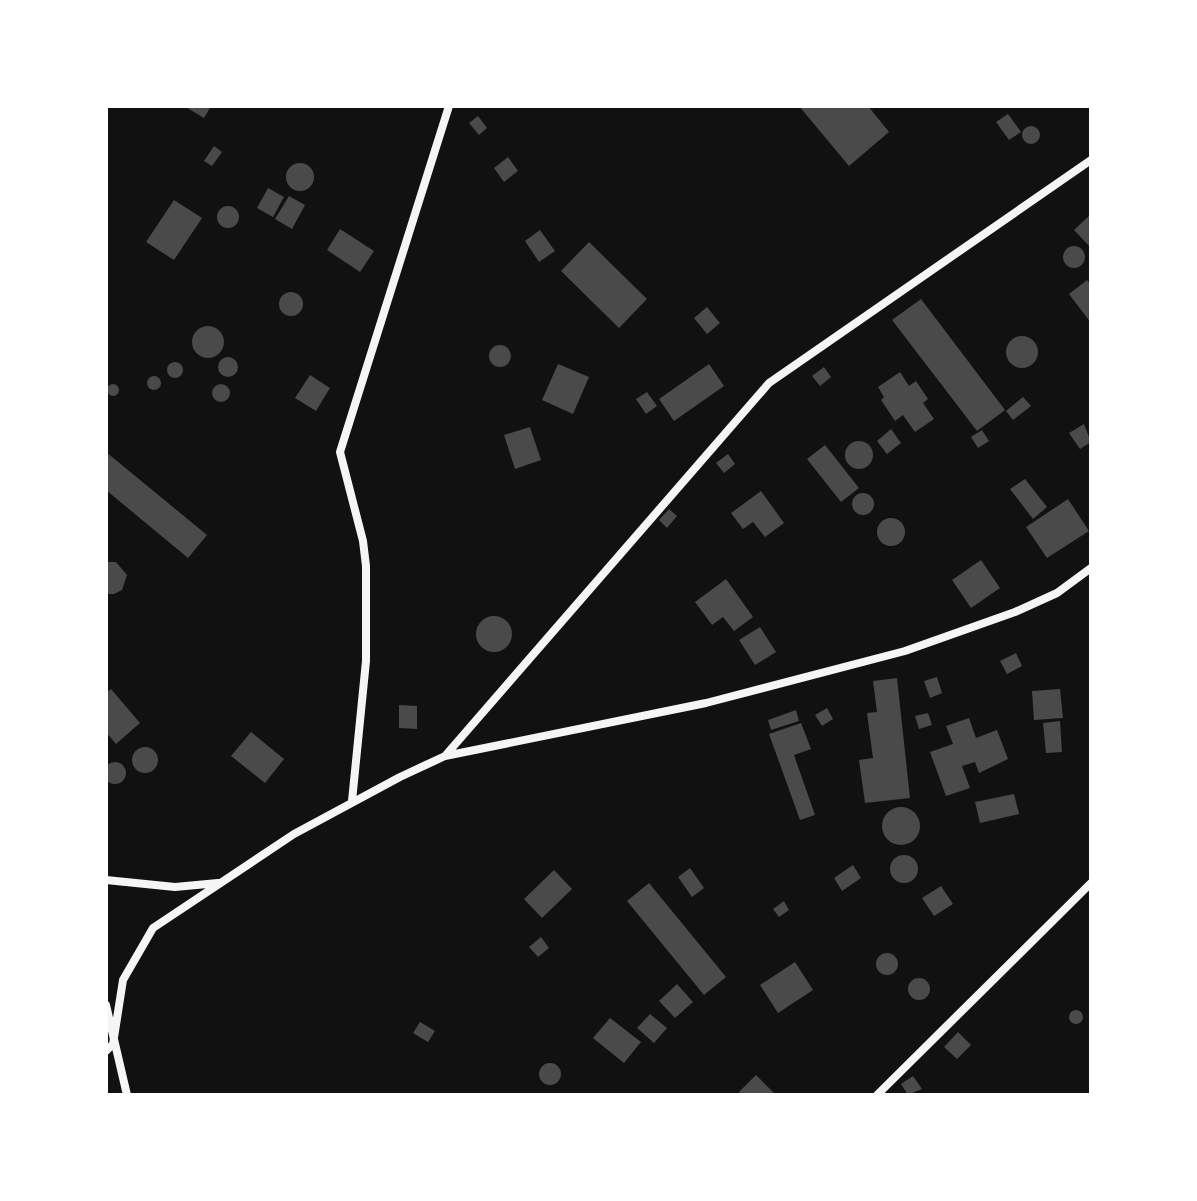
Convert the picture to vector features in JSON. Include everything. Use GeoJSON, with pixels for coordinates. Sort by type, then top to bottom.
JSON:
{"type":"FeatureCollection","features":[{"type":"Feature","properties":{"kind":"street"},"geometry":{"type":"LineString","coordinates":[[352,801],[366,661],[366,566],[363,541],[340,452],[449,106]]}},
{"type":"Feature","properties":{"kind":"street"},"geometry":{"type":"LineString","coordinates":[[445,756],[769,383],[1091,160]]}},
{"type":"Feature","properties":{"kind":"street"},"geometry":{"type":"LineString","coordinates":[[110,1047],[123,980],[153,928],[294,834],[352,801],[445,756],[706,703],[905,651],[1015,612],[1057,593],[1091,568]]}},
{"type":"Feature","properties":{"kind":"street"},"geometry":{"type":"LineString","coordinates":[[106,880],[175,887],[222,882]]}},
{"type":"Feature","properties":{"kind":"street"},"geometry":{"type":"LineString","coordinates":[[877,1095],[1091,883]]}},
{"type":"Feature","properties":{"kind":"street"},"geometry":{"type":"LineString","coordinates":[[106,1005],[110,1047],[127,1095]]}},
{"type":"Feature","properties":{"kind":"building"},"geometry":{"type":"Polygon","coordinates":[[[184,106],[211,106],[204,118],[184,106]]]}},
{"type":"Feature","properties":{"kind":"building"},"geometry":{"type":"Polygon","coordinates":[[[799,106],[868,106],[889,132],[849,166],[799,106]]]}},
{"type":"Feature","properties":{"kind":"building"},"geometry":{"type":"Polygon","coordinates":[[[1008,114],[1021,132],[1009,140],[996,122],[1008,114]]]}},
{"type":"Feature","properties":{"kind":"building"},"geometry":{"type":"Polygon","coordinates":[[[478,116],[487,128],[479,135],[469,123],[478,116]]]}},
{"type":"Feature","properties":{"kind":"building"},"geometry":{"type":"Polygon","coordinates":[[[1031,126],[1040,135],[1031,144],[1022,135],[1031,126]]]}},
{"type":"Feature","properties":{"kind":"building"},"geometry":{"type":"Polygon","coordinates":[[[214,146],[222,152],[212,166],[204,161],[214,146]]]}},
{"type":"Feature","properties":{"kind":"building"},"geometry":{"type":"Polygon","coordinates":[[[508,157],[518,171],[504,182],[494,168],[508,157]]]}},
{"type":"Feature","properties":{"kind":"building"},"geometry":{"type":"Polygon","coordinates":[[[300,163],[310,167],[314,177],[310,187],[300,191],[290,187],[286,177],[290,167],[300,163]]]}},
{"type":"Feature","properties":{"kind":"building"},"geometry":{"type":"Polygon","coordinates":[[[268,188],[284,197],[273,217],[257,208],[268,188]]]}},
{"type":"Feature","properties":{"kind":"building"},"geometry":{"type":"Polygon","coordinates":[[[289,196],[305,205],[292,229],[275,219],[289,196]]]}},
{"type":"Feature","properties":{"kind":"building"},"geometry":{"type":"Polygon","coordinates":[[[174,200],[202,218],[174,260],[146,242],[174,200]]]}},
{"type":"Feature","properties":{"kind":"building"},"geometry":{"type":"Polygon","coordinates":[[[228,206],[236,209],[239,217],[236,225],[228,228],[220,225],[217,217],[220,209],[228,206]]]}},
{"type":"Feature","properties":{"kind":"building"},"geometry":{"type":"Polygon","coordinates":[[[1091,214],[1091,248],[1074,230],[1091,214]]]}},
{"type":"Feature","properties":{"kind":"building"},"geometry":{"type":"Polygon","coordinates":[[[340,229],[374,251],[360,272],[327,250],[340,229]]]}},
{"type":"Feature","properties":{"kind":"building"},"geometry":{"type":"Polygon","coordinates":[[[540,230],[555,251],[539,262],[525,241],[540,230]]]}},
{"type":"Feature","properties":{"kind":"building"},"geometry":{"type":"Polygon","coordinates":[[[589,242],[647,299],[619,328],[561,271],[589,242]]]}},
{"type":"Feature","properties":{"kind":"building"},"geometry":{"type":"Polygon","coordinates":[[[1074,246],[1082,249],[1085,257],[1082,265],[1074,268],[1066,265],[1063,257],[1066,249],[1074,246]]]}},
{"type":"Feature","properties":{"kind":"building"},"geometry":{"type":"Polygon","coordinates":[[[1087,280],[1091,285],[1091,323],[1069,294],[1087,280]]]}},
{"type":"Feature","properties":{"kind":"building"},"geometry":{"type":"Polygon","coordinates":[[[291,292],[302,299],[303,304],[296,315],[291,316],[280,309],[279,304],[286,293],[291,292]]]}},
{"type":"Feature","properties":{"kind":"building"},"geometry":{"type":"Polygon","coordinates":[[[921,299],[1005,410],[977,431],[892,320],[921,299]]]}},
{"type":"Feature","properties":{"kind":"building"},"geometry":{"type":"Polygon","coordinates":[[[707,307],[720,323],[707,334],[694,318],[707,307]]]}},
{"type":"Feature","properties":{"kind":"building"},"geometry":{"type":"Polygon","coordinates":[[[208,326],[219,331],[224,342],[219,353],[208,358],[197,353],[192,342],[197,331],[208,326]]]}},
{"type":"Feature","properties":{"kind":"building"},"geometry":{"type":"Polygon","coordinates":[[[1022,336],[1033,341],[1038,352],[1033,363],[1022,368],[1011,363],[1006,352],[1011,341],[1022,336]]]}},
{"type":"Feature","properties":{"kind":"building"},"geometry":{"type":"Polygon","coordinates":[[[500,345],[508,348],[511,356],[508,364],[500,367],[492,364],[489,356],[492,348],[500,345]]]}},
{"type":"Feature","properties":{"kind":"building"},"geometry":{"type":"Polygon","coordinates":[[[224,357],[232,357],[238,367],[232,377],[224,377],[218,371],[218,363],[224,357]]]}},
{"type":"Feature","properties":{"kind":"building"},"geometry":{"type":"Polygon","coordinates":[[[172,362],[178,362],[183,370],[181,376],[172,378],[167,373],[167,367],[172,362]]]}},
{"type":"Feature","properties":{"kind":"building"},"geometry":{"type":"Polygon","coordinates":[[[558,364],[589,377],[573,414],[542,400],[558,364]]]}},
{"type":"Feature","properties":{"kind":"building"},"geometry":{"type":"Polygon","coordinates":[[[709,364],[724,386],[674,421],[659,399],[709,364]]]}},
{"type":"Feature","properties":{"kind":"building"},"geometry":{"type":"Polygon","coordinates":[[[824,367],[831,377],[820,386],[812,376],[824,367]]]}},
{"type":"Feature","properties":{"kind":"building"},"geometry":{"type":"Polygon","coordinates":[[[900,372],[909,386],[916,381],[928,399],[923,403],[934,419],[915,432],[903,415],[895,421],[881,400],[884,397],[878,387],[900,372]]]}},
{"type":"Feature","properties":{"kind":"building"},"geometry":{"type":"Polygon","coordinates":[[[310,375],[330,388],[316,411],[295,398],[310,375]]]}},
{"type":"Feature","properties":{"kind":"building"},"geometry":{"type":"Polygon","coordinates":[[[154,376],[161,383],[154,390],[147,383],[154,376]]]}},
{"type":"Feature","properties":{"kind":"building"},"geometry":{"type":"Polygon","coordinates":[[[113,384],[119,390],[113,396],[107,390],[113,384]]]}},
{"type":"Feature","properties":{"kind":"building"},"geometry":{"type":"Polygon","coordinates":[[[221,384],[230,393],[221,402],[212,393],[221,384]]]}},
{"type":"Feature","properties":{"kind":"building"},"geometry":{"type":"Polygon","coordinates":[[[647,392],[657,406],[646,414],[636,399],[647,392]]]}},
{"type":"Feature","properties":{"kind":"building"},"geometry":{"type":"Polygon","coordinates":[[[1023,397],[1031,406],[1013,420],[1006,411],[1023,397]]]}},
{"type":"Feature","properties":{"kind":"building"},"geometry":{"type":"Polygon","coordinates":[[[1084,424],[1091,442],[1080,449],[1069,433],[1084,424]]]}},
{"type":"Feature","properties":{"kind":"building"},"geometry":{"type":"Polygon","coordinates":[[[530,427],[541,460],[515,469],[504,435],[530,427]]]}},
{"type":"Feature","properties":{"kind":"building"},"geometry":{"type":"Polygon","coordinates":[[[891,429],[901,443],[887,454],[877,441],[891,429]]]}},
{"type":"Feature","properties":{"kind":"building"},"geometry":{"type":"Polygon","coordinates":[[[982,430],[989,441],[978,448],[971,437],[982,430]]]}},
{"type":"Feature","properties":{"kind":"building"},"geometry":{"type":"Polygon","coordinates":[[[859,441],[869,445],[873,455],[869,465],[859,469],[849,465],[845,455],[849,445],[859,441]]]}},
{"type":"Feature","properties":{"kind":"building"},"geometry":{"type":"Polygon","coordinates":[[[825,445],[859,488],[841,502],[807,459],[825,445]]]}},
{"type":"Feature","properties":{"kind":"building"},"geometry":{"type":"Polygon","coordinates":[[[106,452],[207,535],[188,558],[106,490],[106,452]]]}},
{"type":"Feature","properties":{"kind":"building"},"geometry":{"type":"Polygon","coordinates":[[[728,454],[735,464],[724,473],[716,463],[728,454]]]}},
{"type":"Feature","properties":{"kind":"building"},"geometry":{"type":"Polygon","coordinates":[[[1025,479],[1047,507],[1033,519],[1010,489],[1025,479]]]}},
{"type":"Feature","properties":{"kind":"building"},"geometry":{"type":"Polygon","coordinates":[[[761,491],[784,523],[765,537],[753,522],[743,529],[731,513],[761,491]]]}},
{"type":"Feature","properties":{"kind":"building"},"geometry":{"type":"Polygon","coordinates":[[[863,493],[871,496],[874,504],[871,512],[863,515],[855,512],[852,504],[855,496],[863,493]]]}},
{"type":"Feature","properties":{"kind":"building"},"geometry":{"type":"Polygon","coordinates":[[[1068,499],[1089,531],[1047,558],[1026,527],[1068,499]]]}},
{"type":"Feature","properties":{"kind":"building"},"geometry":{"type":"Polygon","coordinates":[[[669,509],[677,516],[667,528],[659,520],[669,509]]]}},
{"type":"Feature","properties":{"kind":"building"},"geometry":{"type":"Polygon","coordinates":[[[891,518],[901,522],[905,532],[901,542],[891,546],[881,542],[877,532],[881,522],[891,518]]]}},
{"type":"Feature","properties":{"kind":"building"},"geometry":{"type":"Polygon","coordinates":[[[981,560],[1000,588],[971,608],[952,580],[981,560]]]}},
{"type":"Feature","properties":{"kind":"building"},"geometry":{"type":"Polygon","coordinates":[[[106,562],[116,562],[127,575],[122,590],[114,594],[106,594],[106,562]]]}},
{"type":"Feature","properties":{"kind":"building"},"geometry":{"type":"Polygon","coordinates":[[[726,579],[753,617],[734,631],[723,617],[712,625],[695,602],[726,579]]]}},
{"type":"Feature","properties":{"kind":"building"},"geometry":{"type":"Polygon","coordinates":[[[494,616],[507,621],[512,634],[507,647],[494,652],[481,647],[476,634],[481,621],[494,616]]]}},
{"type":"Feature","properties":{"kind":"building"},"geometry":{"type":"Polygon","coordinates":[[[760,627],[776,652],[755,665],[739,640],[760,627]]]}},
{"type":"Feature","properties":{"kind":"building"},"geometry":{"type":"Polygon","coordinates":[[[1016,653],[1022,666],[1007,674],[1000,661],[1016,653]]]}},
{"type":"Feature","properties":{"kind":"building"},"geometry":{"type":"Polygon","coordinates":[[[937,677],[942,693],[930,698],[924,681],[937,677]]]}},
{"type":"Feature","properties":{"kind":"building"},"geometry":{"type":"Polygon","coordinates":[[[897,678],[910,798],[865,803],[859,760],[873,758],[867,713],[877,712],[873,681],[897,678]]]}},
{"type":"Feature","properties":{"kind":"building"},"geometry":{"type":"Polygon","coordinates":[[[111,689],[140,723],[116,744],[106,732],[106,693],[111,689]]]}},
{"type":"Feature","properties":{"kind":"building"},"geometry":{"type":"Polygon","coordinates":[[[1060,689],[1063,718],[1034,720],[1032,691],[1060,689]]]}},
{"type":"Feature","properties":{"kind":"building"},"geometry":{"type":"Polygon","coordinates":[[[399,705],[417,706],[417,729],[399,728],[399,705]]]}},
{"type":"Feature","properties":{"kind":"building"},"geometry":{"type":"Polygon","coordinates":[[[827,708],[833,719],[822,726],[815,715],[827,708]]]}},
{"type":"Feature","properties":{"kind":"building"},"geometry":{"type":"Polygon","coordinates":[[[796,710],[799,721],[771,730],[768,720],[796,710]]]}},
{"type":"Feature","properties":{"kind":"building"},"geometry":{"type":"Polygon","coordinates":[[[928,713],[932,725],[919,729],[915,716],[928,713]]]}},
{"type":"Feature","properties":{"kind":"building"},"geometry":{"type":"Polygon","coordinates":[[[969,718],[976,738],[997,730],[1008,759],[979,773],[975,762],[962,766],[970,788],[946,796],[930,752],[953,744],[946,726],[969,718]]]}},
{"type":"Feature","properties":{"kind":"building"},"geometry":{"type":"Polygon","coordinates":[[[1060,721],[1062,752],[1046,753],[1043,723],[1060,721]]]}},
{"type":"Feature","properties":{"kind":"building"},"geometry":{"type":"Polygon","coordinates":[[[801,723],[811,749],[794,755],[815,815],[800,820],[769,734],[801,723]]]}},
{"type":"Feature","properties":{"kind":"building"},"geometry":{"type":"Polygon","coordinates":[[[251,732],[284,759],[265,783],[231,756],[251,732]]]}},
{"type":"Feature","properties":{"kind":"building"},"geometry":{"type":"Polygon","coordinates":[[[145,747],[154,751],[158,760],[154,769],[145,773],[136,769],[132,760],[136,751],[145,747]]]}},
{"type":"Feature","properties":{"kind":"building"},"geometry":{"type":"Polygon","coordinates":[[[115,762],[123,765],[126,773],[123,781],[115,784],[107,781],[104,773],[107,765],[115,762]]]}},
{"type":"Feature","properties":{"kind":"building"},"geometry":{"type":"Polygon","coordinates":[[[1014,794],[1019,814],[980,823],[975,802],[1014,794]]]}},
{"type":"Feature","properties":{"kind":"building"},"geometry":{"type":"Polygon","coordinates":[[[901,807],[914,813],[920,826],[914,839],[901,845],[888,839],[882,826],[888,813],[901,807]]]}},
{"type":"Feature","properties":{"kind":"building"},"geometry":{"type":"Polygon","coordinates":[[[904,855],[914,859],[918,869],[914,879],[904,883],[894,879],[890,869],[894,859],[904,855]]]}},
{"type":"Feature","properties":{"kind":"building"},"geometry":{"type":"Polygon","coordinates":[[[853,865],[861,878],[842,891],[834,878],[853,865]]]}},
{"type":"Feature","properties":{"kind":"building"},"geometry":{"type":"Polygon","coordinates":[[[690,868],[704,888],[692,897],[678,877],[690,868]]]}},
{"type":"Feature","properties":{"kind":"building"},"geometry":{"type":"Polygon","coordinates":[[[554,870],[572,889],[542,918],[524,899],[554,870]]]}},
{"type":"Feature","properties":{"kind":"building"},"geometry":{"type":"Polygon","coordinates":[[[649,883],[726,977],[704,995],[627,901],[649,883]]]}},
{"type":"Feature","properties":{"kind":"building"},"geometry":{"type":"Polygon","coordinates":[[[941,886],[953,904],[934,916],[922,898],[941,886]]]}},
{"type":"Feature","properties":{"kind":"building"},"geometry":{"type":"Polygon","coordinates":[[[784,901],[789,910],[779,917],[773,909],[784,901]]]}},
{"type":"Feature","properties":{"kind":"building"},"geometry":{"type":"Polygon","coordinates":[[[541,937],[549,948],[538,957],[529,947],[541,937]]]}},
{"type":"Feature","properties":{"kind":"building"},"geometry":{"type":"Polygon","coordinates":[[[883,953],[891,953],[898,964],[891,975],[883,975],[876,968],[876,960],[883,953]]]}},
{"type":"Feature","properties":{"kind":"building"},"geometry":{"type":"Polygon","coordinates":[[[795,962],[813,990],[778,1013],[760,985],[795,962]]]}},
{"type":"Feature","properties":{"kind":"building"},"geometry":{"type":"Polygon","coordinates":[[[915,978],[923,978],[930,989],[923,1000],[915,1000],[908,993],[908,985],[915,978]]]}},
{"type":"Feature","properties":{"kind":"building"},"geometry":{"type":"Polygon","coordinates":[[[677,984],[693,1002],[675,1018],[659,1001],[677,984]]]}},
{"type":"Feature","properties":{"kind":"building"},"geometry":{"type":"Polygon","coordinates":[[[1076,1010],[1083,1017],[1076,1024],[1069,1017],[1076,1010]]]}},
{"type":"Feature","properties":{"kind":"building"},"geometry":{"type":"Polygon","coordinates":[[[650,1014],[667,1028],[654,1043],[637,1028],[650,1014]]]}},
{"type":"Feature","properties":{"kind":"building"},"geometry":{"type":"Polygon","coordinates":[[[610,1018],[641,1042],[624,1063],[593,1038],[610,1018]]]}},
{"type":"Feature","properties":{"kind":"building"},"geometry":{"type":"Polygon","coordinates":[[[420,1022],[435,1031],[428,1042],[413,1033],[420,1022]]]}},
{"type":"Feature","properties":{"kind":"building"},"geometry":{"type":"Polygon","coordinates":[[[958,1032],[971,1045],[957,1059],[944,1047],[958,1032]]]}},
{"type":"Feature","properties":{"kind":"building"},"geometry":{"type":"Polygon","coordinates":[[[550,1063],[561,1074],[550,1085],[539,1074],[550,1063]]]}},
{"type":"Feature","properties":{"kind":"building"},"geometry":{"type":"Polygon","coordinates":[[[756,1075],[776,1095],[742,1095],[739,1092],[756,1075]]]}},
{"type":"Feature","properties":{"kind":"building"},"geometry":{"type":"Polygon","coordinates":[[[913,1076],[922,1089],[908,1095],[901,1084],[913,1076]]]}}]}
